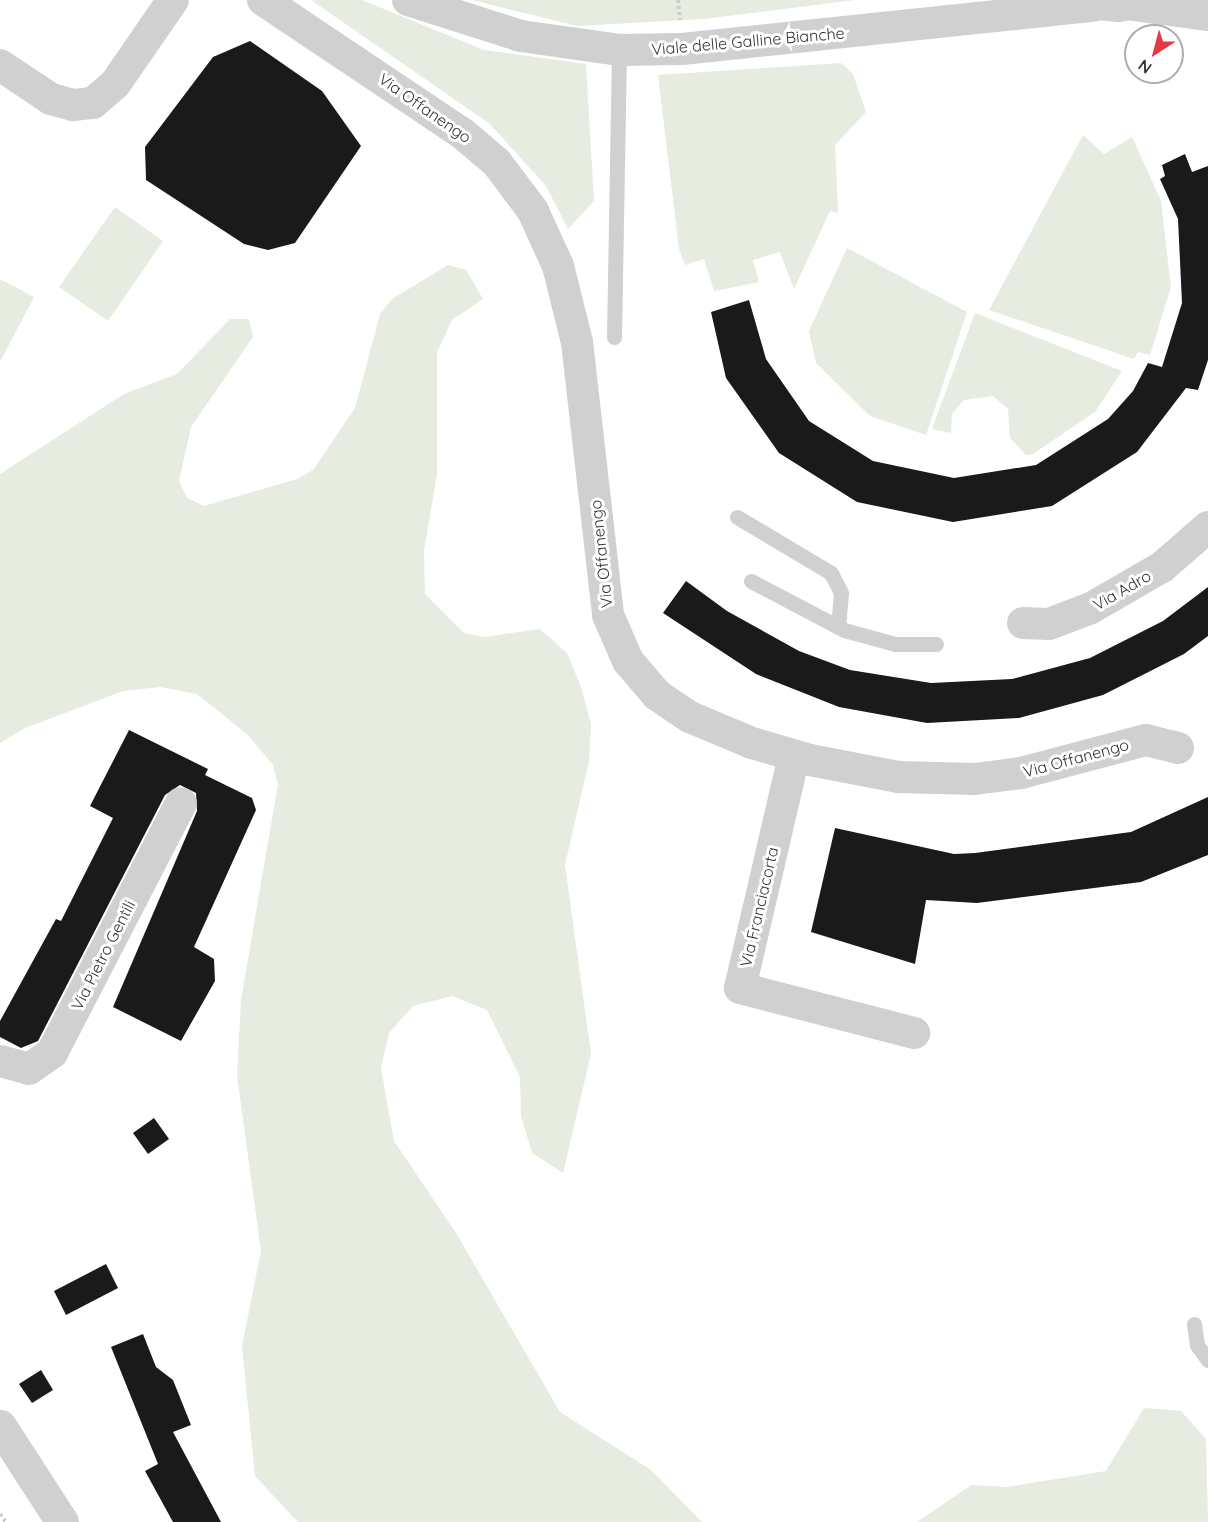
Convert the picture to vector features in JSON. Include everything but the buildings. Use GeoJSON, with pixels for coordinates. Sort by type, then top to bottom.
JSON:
{"type":"FeatureCollection","features":[{"type":"Feature","properties":{"kind":"street"},"geometry":{"type":"LineString","coordinates":[[0,64],[51,99],[73,105],[93,103],[115,84],[173,0]]}},
{"type":"Feature","properties":{"kind":"street","name":"Via Offanengo"},"geometry":{"type":"LineString","coordinates":[[263,0],[462,133],[497,163],[523,195],[543,230],[570,304],[604,592],[616,639],[645,682],[680,711],[737,737],[795,756],[898,777],[975,779],[1066,764],[1146,740],[1178,748]]}},
{"type":"Feature","properties":{"kind":"street","name":"Viale delle Galline Bianche"},"geometry":{"type":"LineString","coordinates":[[408,0],[510,34],[619,50],[682,49],[1080,3],[1143,3],[1208,15]]}},
{"type":"Feature","properties":{"kind":"street","name":"Via Adro"},"geometry":{"type":"LineString","coordinates":[[1023,623],[1056,623],[1101,603],[1162,567],[1208,527]]}},
{"type":"Feature","properties":{"kind":"street","name":"Via Franciacorta"},"geometry":{"type":"LineString","coordinates":[[795,756],[740,988],[914,1033]]}},
{"type":"Feature","properties":{"kind":"street","name":"Via Pietro Gentili"},"geometry":{"type":"LineString","coordinates":[[0,1061],[29,1069],[52,1053],[181,803]]}},
{"type":"Feature","properties":{"kind":"street"},"geometry":{"type":"LineString","coordinates":[[0,1426],[62,1522]]}},
{"type":"Feature","properties":{"kind":"lane"},"geometry":{"type":"LineString","coordinates":[[614,337],[619,50]]}},
{"type":"Feature","properties":{"kind":"lane"},"geometry":{"type":"LineString","coordinates":[[737,517],[831,573],[841,593],[838,627]]}},
{"type":"Feature","properties":{"kind":"lane"},"geometry":{"type":"LineString","coordinates":[[751,582],[838,627],[895,644],[936,644]]}},
{"type":"Feature","properties":{"kind":"lane"},"geometry":{"type":"LineString","coordinates":[[1194,1324],[1197,1345],[1208,1360]]}},
{"type":"Feature","properties":{"kind":"path"},"geometry":{"type":"LineString","coordinates":[[0,1514],[6,1522]]}},
{"type":"Feature","properties":{"kind":"shaded area"},"geometry":{"type":"Polygon","coordinates":[[[311,0],[362,0],[484,50],[586,64],[594,201],[568,229],[546,186],[490,124],[311,0]]]}},
{"type":"Feature","properties":{"kind":"shaded area"},"geometry":{"type":"Polygon","coordinates":[[[472,0],[855,0],[704,19],[577,26],[472,0]]]}},
{"type":"Feature","properties":{"kind":"shaded area"},"geometry":{"type":"Polygon","coordinates":[[[841,63],[853,74],[866,112],[835,145],[838,213],[830,211],[794,289],[780,252],[753,260],[759,282],[714,291],[704,259],[685,265],[679,249],[658,75],[841,63]]]}},
{"type":"Feature","properties":{"kind":"shaded area"},"geometry":{"type":"Polygon","coordinates":[[[1083,135],[1104,154],[1132,137],[1161,201],[1171,287],[1150,355],[1138,352],[1134,359],[989,310],[1083,135]]]}},
{"type":"Feature","properties":{"kind":"shaded area"},"geometry":{"type":"Polygon","coordinates":[[[115,207],[163,241],[108,321],[59,287],[115,207]]]}},
{"type":"Feature","properties":{"kind":"shaded area"},"geometry":{"type":"Polygon","coordinates":[[[847,248],[967,312],[926,435],[870,416],[816,363],[809,331],[847,248]]]}},
{"type":"Feature","properties":{"kind":"shaded area"},"geometry":{"type":"Polygon","coordinates":[[[448,265],[466,270],[483,299],[452,320],[437,352],[437,475],[424,550],[425,594],[464,633],[484,637],[540,629],[567,653],[581,687],[591,724],[589,761],[565,865],[591,1054],[563,1173],[532,1153],[521,1116],[520,1077],[487,1010],[452,996],[413,1006],[389,1033],[381,1068],[394,1141],[456,1233],[560,1412],[651,1470],[702,1522],[298,1522],[255,1476],[242,1346],[261,1251],[237,1076],[241,1000],[278,784],[273,765],[248,735],[197,694],[160,687],[123,691],[25,728],[0,743],[0,474],[124,394],[177,374],[230,319],[249,319],[253,337],[191,427],[179,481],[187,498],[204,506],[297,479],[313,470],[355,408],[380,314],[392,299],[448,265]]]}},
{"type":"Feature","properties":{"kind":"shaded area"},"geometry":{"type":"Polygon","coordinates":[[[0,279],[34,297],[0,362],[0,279]]]}},
{"type":"Feature","properties":{"kind":"shaded area"},"geometry":{"type":"Polygon","coordinates":[[[975,313],[1122,371],[1095,412],[1033,454],[1026,455],[1010,438],[1008,409],[993,396],[964,400],[952,414],[951,433],[932,429],[975,313]]]}},
{"type":"Feature","properties":{"kind":"shaded area"},"geometry":{"type":"Polygon","coordinates":[[[1144,1408],[1181,1411],[1206,1439],[1208,1522],[917,1522],[971,1485],[1007,1487],[1106,1471],[1144,1408]]]}}]}
